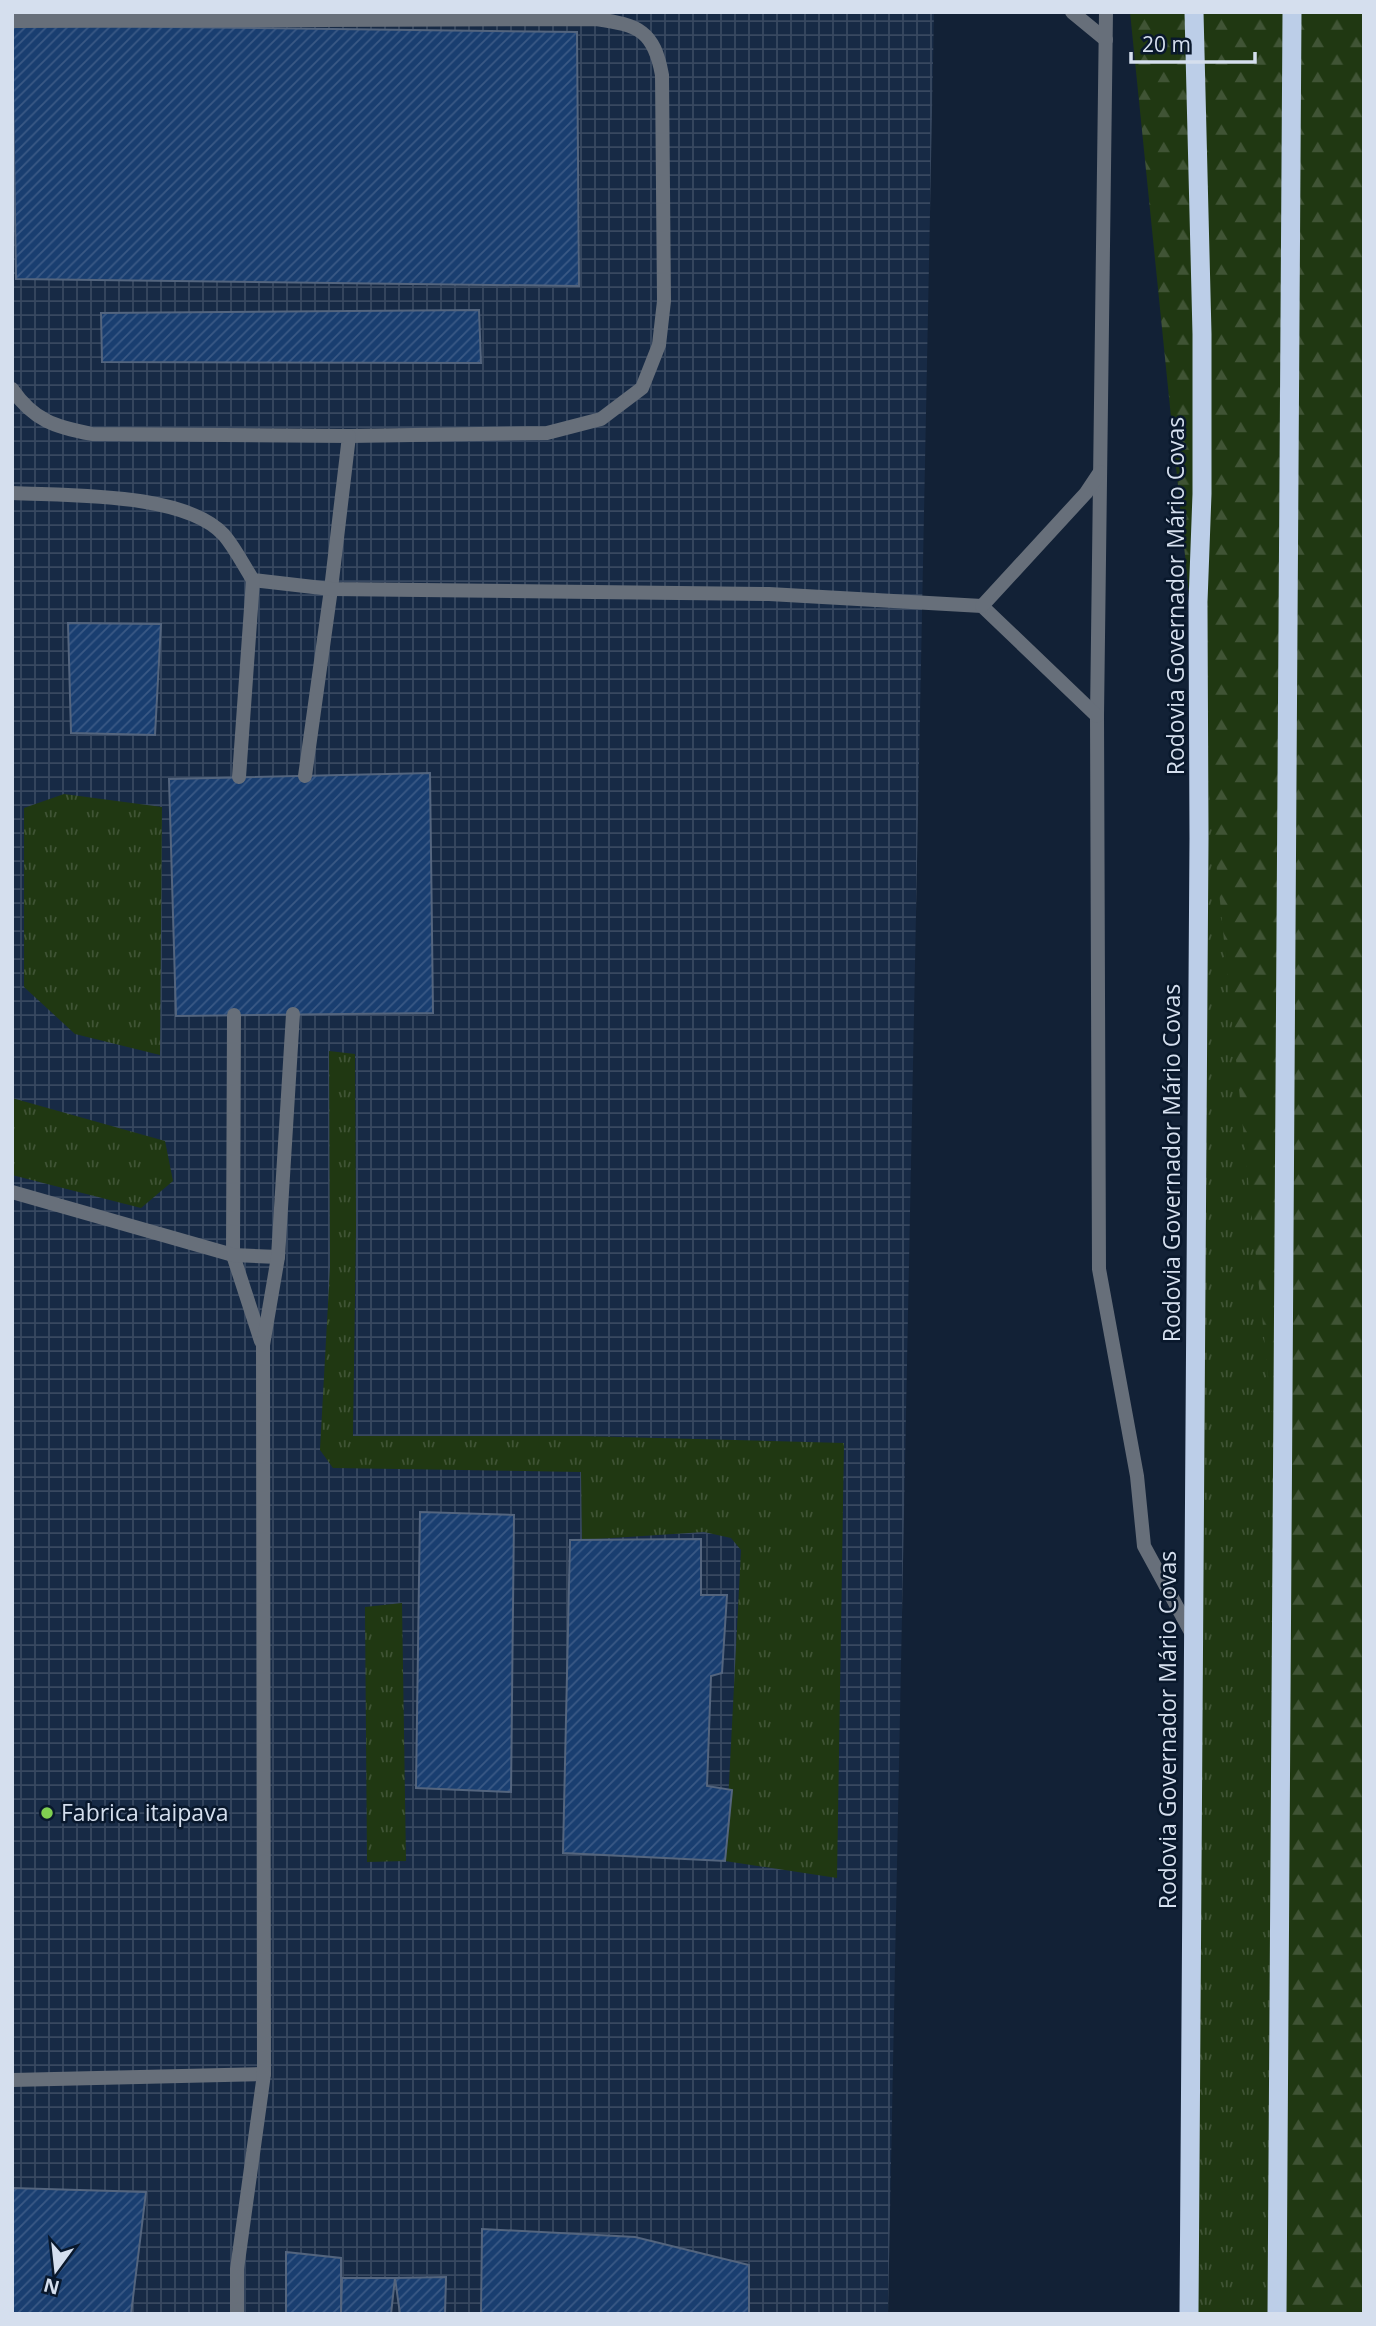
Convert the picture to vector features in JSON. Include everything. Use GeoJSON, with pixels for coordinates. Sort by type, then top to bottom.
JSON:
{"type":"FeatureCollection","features":[{"type":"Feature","properties":{"kind":"highway","name":"Rodovia Governador Mário Covas"},"geometry":{"type":"LineString","coordinates":[[1189,2314],[1199,852],[1198,602],[1202,494],[1202,334],[1194,12]]}},
{"type":"Feature","properties":{"kind":"highway"},"geometry":{"type":"LineString","coordinates":[[1277,2314],[1292,12]]}},
{"type":"Feature","properties":{"kind":"lane"},"geometry":{"type":"LineString","coordinates":[[1072,12],[1106,40]]}},
{"type":"Feature","properties":{"kind":"lane"},"geometry":{"type":"LineString","coordinates":[[1105,12],[1097,716],[1099,1269],[1137,1476],[1144,1546],[1194,1638]]}},
{"type":"Feature","properties":{"kind":"lane"},"geometry":{"type":"LineString","coordinates":[[12,21],[596,19],[623,23],[648,36],[658,55],[662,75],[664,301],[660,345],[642,388],[601,419],[547,433],[349,436],[92,434],[62,429],[34,415],[12,389]]}},
{"type":"Feature","properties":{"kind":"lane"},"geometry":{"type":"LineString","coordinates":[[305,776],[349,436]]}},
{"type":"Feature","properties":{"kind":"lane"},"geometry":{"type":"LineString","coordinates":[[982,606],[1086,493],[1100,472]]}},
{"type":"Feature","properties":{"kind":"lane"},"geometry":{"type":"LineString","coordinates":[[12,493],[120,499],[176,508],[202,517],[224,535],[253,580],[239,777]]}},
{"type":"Feature","properties":{"kind":"lane"},"geometry":{"type":"LineString","coordinates":[[253,580],[331,589],[769,594],[982,606],[1097,716]]}},
{"type":"Feature","properties":{"kind":"lane"},"geometry":{"type":"LineString","coordinates":[[237,2314],[237,2269],[251,2152],[264,2074],[263,1345],[278,1257],[293,1014]]}},
{"type":"Feature","properties":{"kind":"lane"},"geometry":{"type":"LineString","coordinates":[[234,1015],[233,1255],[263,1345]]}},
{"type":"Feature","properties":{"kind":"lane"},"geometry":{"type":"LineString","coordinates":[[12,1192],[233,1255],[278,1257]]}},
{"type":"Feature","properties":{"kind":"lane"},"geometry":{"type":"LineString","coordinates":[[12,2080],[264,2074]]}},
{"type":"Feature","properties":{"kind":"shaded area"},"geometry":{"type":"Polygon","coordinates":[[[12,12],[934,12],[888,2314],[12,2314],[12,12]]]}},
{"type":"Feature","properties":{"kind":"green space"},"geometry":{"type":"Polygon","coordinates":[[[1130,12],[1364,12],[1364,2314],[1277,2314],[1282,1514],[1130,12]]]}},
{"type":"Feature","properties":{"kind":"green space"},"geometry":{"type":"Polygon","coordinates":[[[1292,12],[1277,2314],[1189,2314],[1202,494],[1292,12]]]}},
{"type":"Feature","properties":{"kind":"green space"},"geometry":{"type":"Polygon","coordinates":[[[64,794],[162,807],[160,1055],[75,1034],[24,987],[24,808],[64,794]]]}},
{"type":"Feature","properties":{"kind":"green space"},"geometry":{"type":"Polygon","coordinates":[[[329,1051],[355,1054],[353,1436],[581,1436],[844,1443],[837,1878],[725,1861],[741,1550],[731,1538],[704,1532],[582,1540],[581,1472],[333,1468],[320,1450],[330,1267],[329,1051]]]}},
{"type":"Feature","properties":{"kind":"green space"},"geometry":{"type":"Polygon","coordinates":[[[12,1098],[165,1141],[173,1181],[141,1208],[12,1175],[12,1098]]]}},
{"type":"Feature","properties":{"kind":"green space"},"geometry":{"type":"Polygon","coordinates":[[[402,1603],[406,1861],[367,1862],[365,1607],[402,1603]]]}},
{"type":"Feature","properties":{"kind":"building"},"geometry":{"type":"Polygon","coordinates":[[[12,25],[577,32],[579,286],[16,279],[12,25]]]}},
{"type":"Feature","properties":{"kind":"building"},"geometry":{"type":"Polygon","coordinates":[[[479,310],[481,363],[102,362],[101,313],[479,310]]]}},
{"type":"Feature","properties":{"kind":"building"},"geometry":{"type":"Polygon","coordinates":[[[68,623],[161,624],[155,735],[71,733],[68,623]]]}},
{"type":"Feature","properties":{"kind":"building"},"geometry":{"type":"Polygon","coordinates":[[[430,773],[433,1013],[176,1016],[169,779],[430,773]]]}},
{"type":"Feature","properties":{"kind":"building"},"geometry":{"type":"Polygon","coordinates":[[[420,1512],[514,1515],[511,1792],[416,1788],[420,1512]]]}},
{"type":"Feature","properties":{"kind":"building"},"geometry":{"type":"Polygon","coordinates":[[[701,1539],[701,1595],[727,1595],[722,1673],[711,1676],[707,1786],[732,1790],[725,1861],[563,1853],[570,1540],[701,1539]]]}},
{"type":"Feature","properties":{"kind":"building"},"geometry":{"type":"Polygon","coordinates":[[[12,2188],[146,2192],[131,2314],[12,2314],[12,2188]]]}},
{"type":"Feature","properties":{"kind":"building"},"geometry":{"type":"Polygon","coordinates":[[[482,2229],[635,2237],[749,2265],[749,2314],[481,2314],[482,2229]]]}},
{"type":"Feature","properties":{"kind":"building"},"geometry":{"type":"Polygon","coordinates":[[[286,2252],[341,2258],[341,2314],[286,2314],[286,2252]]]}},
{"type":"Feature","properties":{"kind":"building"},"geometry":{"type":"Polygon","coordinates":[[[446,2277],[445,2314],[400,2314],[395,2278],[446,2277]]]}},
{"type":"Feature","properties":{"kind":"building"},"geometry":{"type":"Polygon","coordinates":[[[342,2278],[395,2278],[391,2314],[341,2314],[342,2278]]]}},
{"type":"Feature","properties":{"kind":"place","name":"Fabrica itaipava"},"geometry":{"type":"Point","coordinates":[47,1813]}}]}
